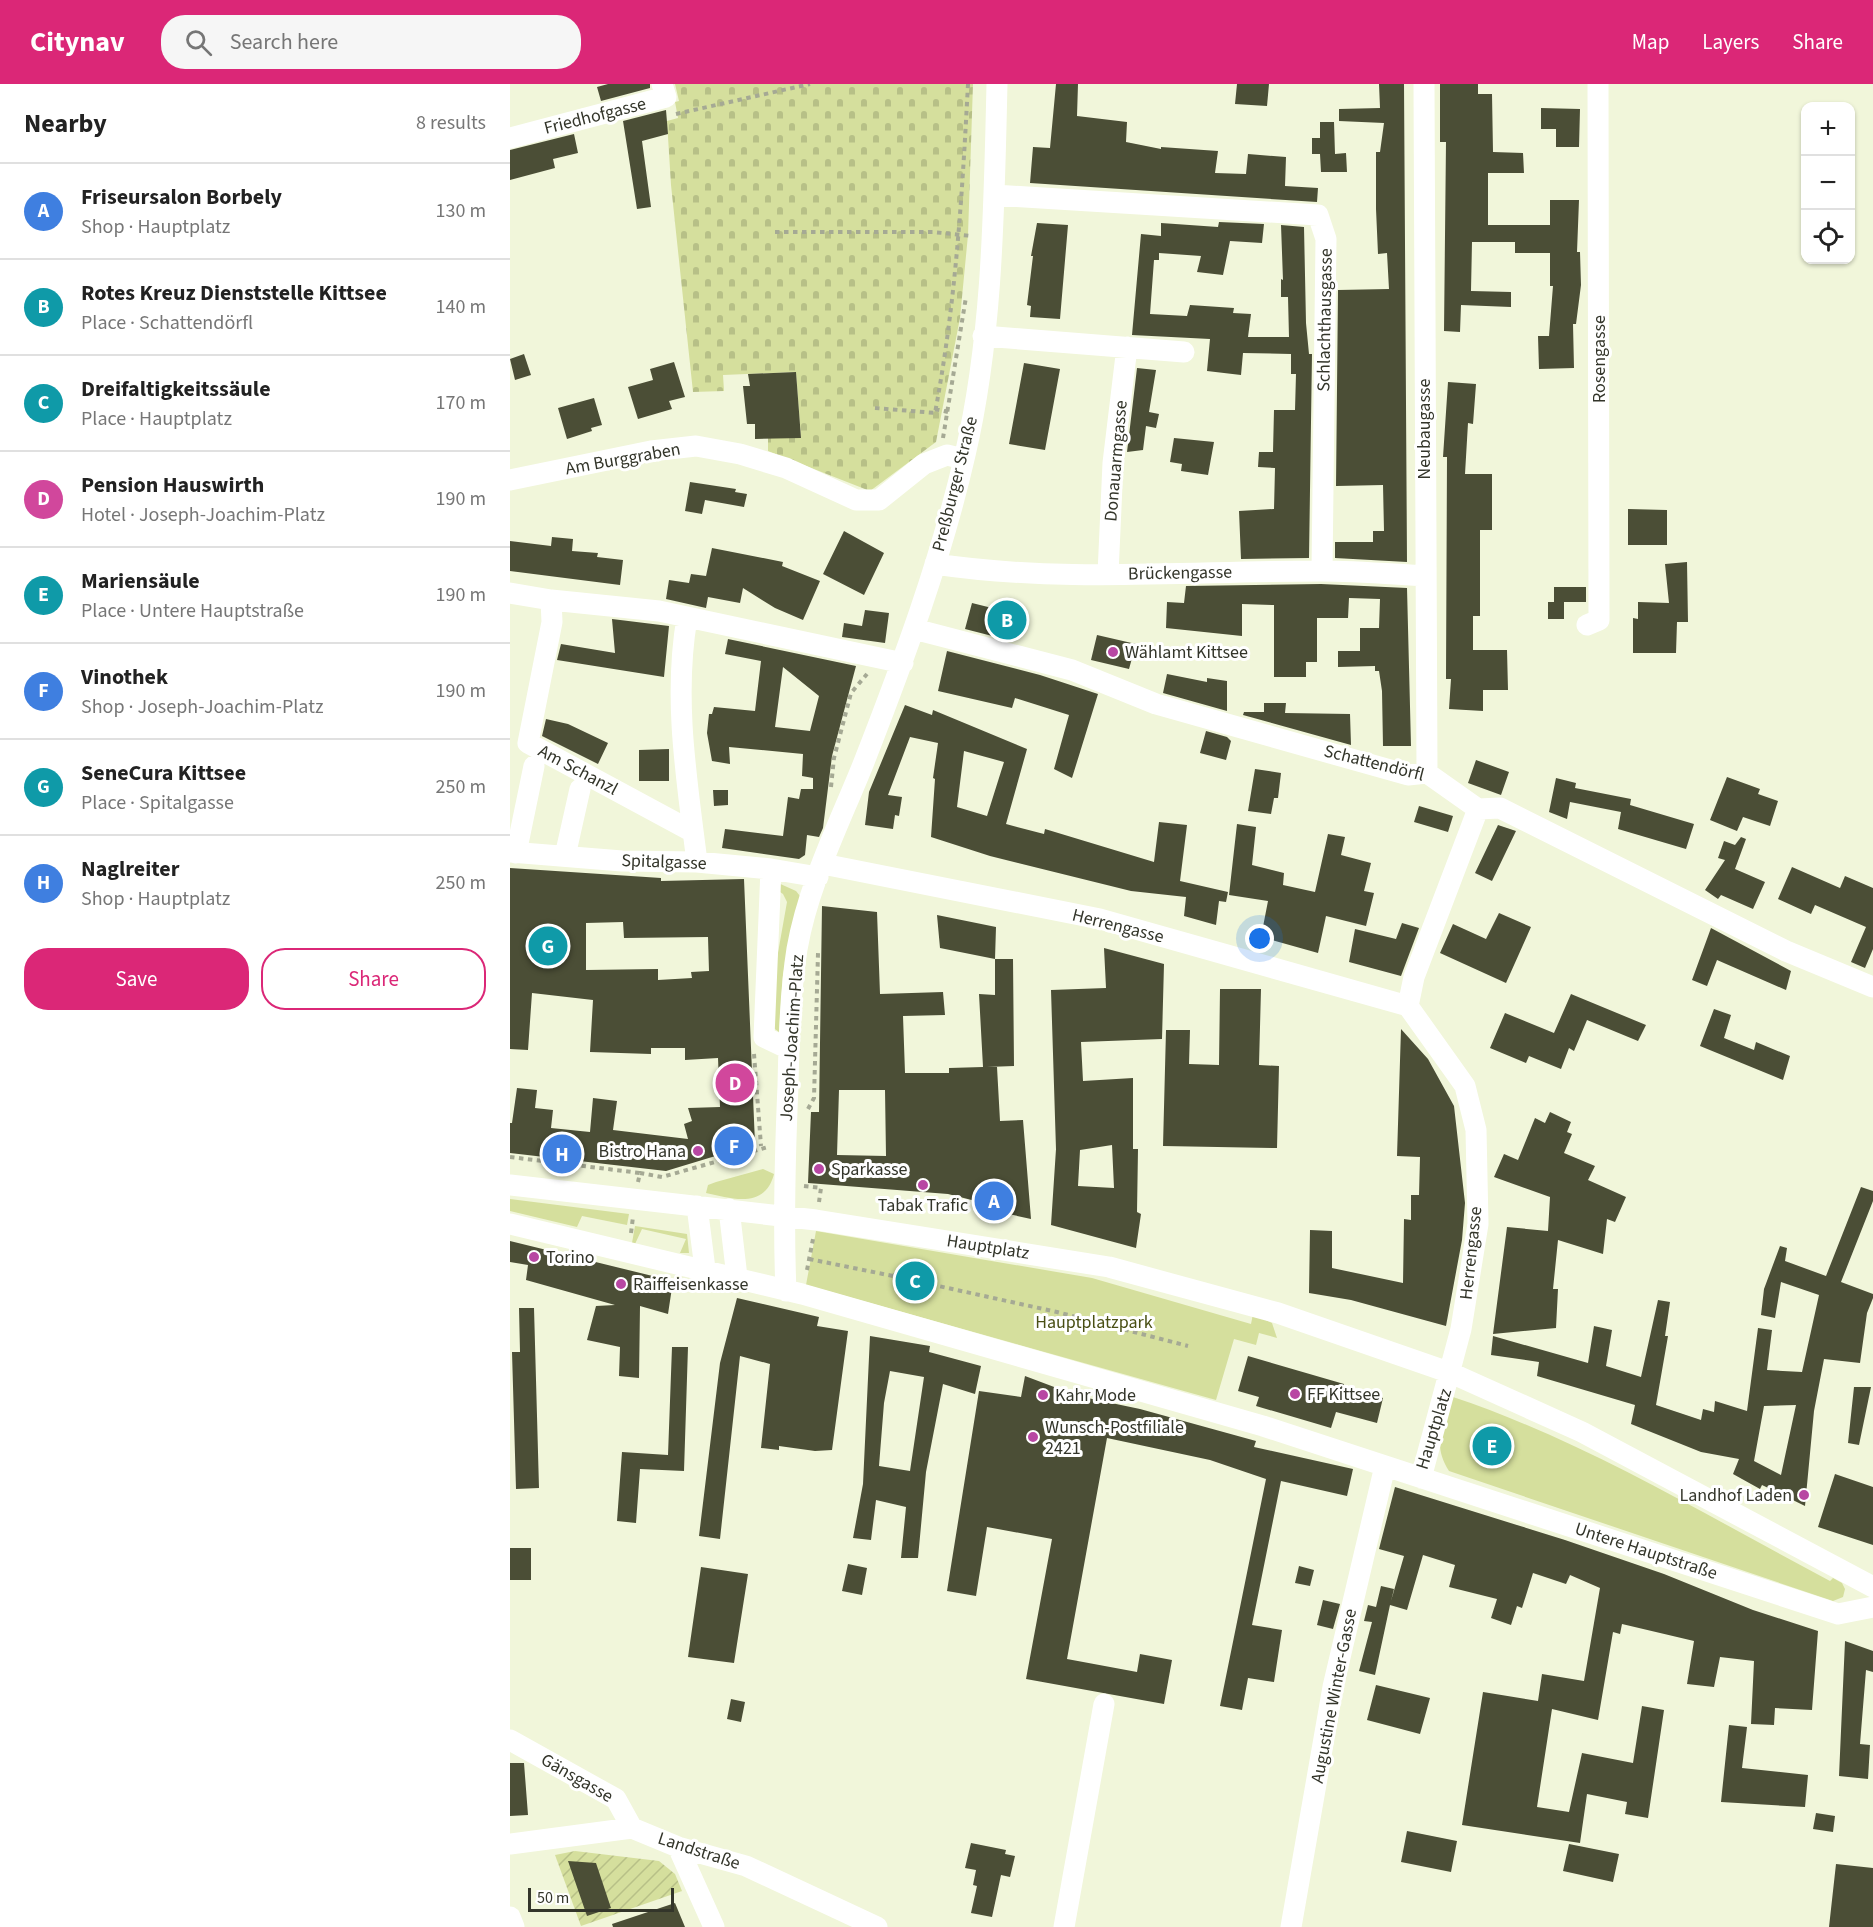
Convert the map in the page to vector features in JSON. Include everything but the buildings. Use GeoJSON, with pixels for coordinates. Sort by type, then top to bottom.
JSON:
{"type":"FeatureCollection","features":[{"type":"Feature","properties":{"kind":"street","name":"Preßburger Straße"},"geometry":{"type":"LineString","coordinates":[[820,871],[903,663],[935,564],[973,419],[983,336],[994,195],[997,84]]}},
{"type":"Feature","properties":{"kind":"street","name":"Neubaugasse"},"geometry":{"type":"LineString","coordinates":[[1424,84],[1426,773]]}},
{"type":"Feature","properties":{"kind":"street","name":"Rosengasse"},"geometry":{"type":"LineString","coordinates":[[1587,625],[1599,620],[1598,84]]}},
{"type":"Feature","properties":{"kind":"street","name":"Friedhofgasse"},"geometry":{"type":"LineString","coordinates":[[510,138],[664,91]]}},
{"type":"Feature","properties":{"kind":"street","name":"Schlachthausgasse"},"geometry":{"type":"LineString","coordinates":[[994,195],[1318,215],[1326,239],[1322,571]]}},
{"type":"Feature","properties":{"kind":"street"},"geometry":{"type":"LineString","coordinates":[[983,336],[1184,352]]}},
{"type":"Feature","properties":{"kind":"street","name":"Donauarmgasse"},"geometry":{"type":"LineString","coordinates":[[1108,574],[1113,463],[1127,347]]}},
{"type":"Feature","properties":{"kind":"street","name":"Am Burggraben"},"geometry":{"type":"LineString","coordinates":[[510,480],[651,451],[696,446],[740,454],[786,468],[856,500],[879,500],[924,464],[940,458]]}},
{"type":"Feature","properties":{"kind":"street"},"geometry":{"type":"LineString","coordinates":[[940,458],[947,455],[964,459]]}},
{"type":"Feature","properties":{"kind":"street","name":"Brückengasse"},"geometry":{"type":"LineString","coordinates":[[935,564],[971,570],[1108,574],[1322,571],[1425,576]]}},
{"type":"Feature","properties":{"kind":"street"},"geometry":{"type":"LineString","coordinates":[[510,593],[550,600],[659,611],[903,663]]}},
{"type":"Feature","properties":{"kind":"street","name":"Am Schanzl"},"geometry":{"type":"LineString","coordinates":[[550,600],[552,622],[528,743],[693,832]]}},
{"type":"Feature","properties":{"kind":"street"},"geometry":{"type":"LineString","coordinates":[[687,618],[681,652],[679,698],[697,862]]}},
{"type":"Feature","properties":{"kind":"street","name":"Schattendörfl"},"geometry":{"type":"LineString","coordinates":[[914,629],[1072,670],[1156,704],[1408,775],[1426,773],[1478,809],[1500,808],[1786,951],[1873,987]]}},
{"type":"Feature","properties":{"kind":"street"},"geometry":{"type":"LineString","coordinates":[[513,852],[534,766]]}},
{"type":"Feature","properties":{"kind":"street"},"geometry":{"type":"LineString","coordinates":[[565,856],[580,789]]}},
{"type":"Feature","properties":{"kind":"street"},"geometry":{"type":"LineString","coordinates":[[1408,1006],[1414,977],[1478,809]]}},
{"type":"Feature","properties":{"kind":"street","name":"Spitalgasse"},"geometry":{"type":"LineString","coordinates":[[513,852],[820,871]]}},
{"type":"Feature","properties":{"kind":"street"},"geometry":{"type":"LineString","coordinates":[[771,868],[764,1037],[789,1049]]}},
{"type":"Feature","properties":{"kind":"street","name":"Herrengasse"},"geometry":{"type":"LineString","coordinates":[[820,871],[1100,919],[1408,1006],[1465,1086],[1476,1130],[1478,1224],[1461,1329],[1451,1373]]}},
{"type":"Feature","properties":{"kind":"street","name":"Joseph-Joachim-Platz"},"geometry":{"type":"LineString","coordinates":[[783,1216],[789,1049],[797,949],[820,871]]}},
{"type":"Feature","properties":{"kind":"street","name":"Hauptplatz"},"geometry":{"type":"LineString","coordinates":[[510,1185],[816,1220],[1109,1267],[1278,1313],[1451,1373],[1421,1478],[1263,1426],[794,1292],[510,1224]]}},
{"type":"Feature","properties":{"kind":"street"},"geometry":{"type":"LineString","coordinates":[[697,1206],[705,1269]]}},
{"type":"Feature","properties":{"kind":"street"},"geometry":{"type":"LineString","coordinates":[[729,1209],[737,1277]]}},
{"type":"Feature","properties":{"kind":"street"},"geometry":{"type":"LineString","coordinates":[[783,1216],[794,1292]]}},
{"type":"Feature","properties":{"kind":"street"},"geometry":{"type":"LineString","coordinates":[[1451,1373],[1582,1432],[1873,1587]]}},
{"type":"Feature","properties":{"kind":"street","name":"Augustine Winter-Gasse"},"geometry":{"type":"LineString","coordinates":[[1291,1927],[1333,1687],[1384,1466]]}},
{"type":"Feature","properties":{"kind":"street","name":"Untere Hauptstraße"},"geometry":{"type":"LineString","coordinates":[[1421,1478],[1838,1614],[1873,1607]]}},
{"type":"Feature","properties":{"kind":"street"},"geometry":{"type":"LineString","coordinates":[[1064,1927],[1104,1704]]}},
{"type":"Feature","properties":{"kind":"street","name":"Gänsgasse"},"geometry":{"type":"LineString","coordinates":[[510,1740],[616,1799],[632,1828]]}},
{"type":"Feature","properties":{"kind":"street","name":"Landstraße"},"geometry":{"type":"LineString","coordinates":[[510,1844],[632,1828],[678,1846],[746,1866],[877,1927]]}},
{"type":"Feature","properties":{"kind":"street"},"geometry":{"type":"LineString","coordinates":[[678,1846],[714,1927]]}},
{"type":"Feature","properties":{"kind":"street"},"geometry":{"type":"LineString","coordinates":[[510,1917],[514,1927]]}},
{"type":"Feature","properties":{"kind":"path"},"geometry":{"type":"LineString","coordinates":[[664,91],[670,101],[672,115],[810,84]]}},
{"type":"Feature","properties":{"kind":"path"},"geometry":{"type":"LineString","coordinates":[[875,408],[934,413],[952,315],[960,235],[968,84]]}},
{"type":"Feature","properties":{"kind":"path"},"geometry":{"type":"LineString","coordinates":[[971,244],[972,224]]}},
{"type":"Feature","properties":{"kind":"path"},"geometry":{"type":"LineString","coordinates":[[775,232],[972,236]]}},
{"type":"Feature","properties":{"kind":"path"},"geometry":{"type":"LineString","coordinates":[[940,458],[966,293]]}},
{"type":"Feature","properties":{"kind":"path"},"geometry":{"type":"LineString","coordinates":[[935,409],[948,412]]}},
{"type":"Feature","properties":{"kind":"path"},"geometry":{"type":"LineString","coordinates":[[832,796],[834,758],[851,693],[881,657]]}},
{"type":"Feature","properties":{"kind":"path"},"geometry":{"type":"LineString","coordinates":[[808,1118],[808,1108],[814,1098],[818,947]]}},
{"type":"Feature","properties":{"kind":"path"},"geometry":{"type":"LineString","coordinates":[[510,1156],[662,1177],[761,1146]]}},
{"type":"Feature","properties":{"kind":"path"},"geometry":{"type":"LineString","coordinates":[[635,1198],[639,1173]]}},
{"type":"Feature","properties":{"kind":"path"},"geometry":{"type":"LineString","coordinates":[[794,1292],[809,1259],[821,1188],[804,1186],[805,1176]]}},
{"type":"Feature","properties":{"kind":"path"},"geometry":{"type":"LineString","coordinates":[[809,1259],[893,1276],[904,1269],[921,1269],[932,1278],[934,1285]]}},
{"type":"Feature","properties":{"kind":"path"},"geometry":{"type":"LineString","coordinates":[[893,1276],[897,1283],[913,1294],[921,1295],[934,1285],[1057,1312],[1188,1346]]}},
{"type":"Feature","properties":{"kind":"green space"},"geometry":{"type":"Polygon","coordinates":[[[675,84],[973,84],[968,235],[960,318],[936,442],[870,491],[768,451],[768,438],[801,438],[796,372],[723,375],[724,391],[693,392],[671,185],[667,121],[678,118],[675,102],[679,101],[675,84]]]}},
{"type":"Feature","properties":{"kind":"green space"},"geometry":{"type":"Polygon","coordinates":[[[776,882],[796,891],[800,896],[783,974],[779,1032],[772,1027],[776,964],[787,902],[783,894],[774,888],[776,882]]]}},
{"type":"Feature","properties":{"kind":"green space"},"geometry":{"type":"Polygon","coordinates":[[[763,1169],[774,1174],[770,1185],[756,1197],[737,1199],[706,1193],[708,1185],[763,1169]]]}},
{"type":"Feature","properties":{"kind":"green space"},"geometry":{"type":"Polygon","coordinates":[[[510,1199],[629,1214],[627,1225],[582,1216],[577,1227],[510,1211],[510,1199]]]}},
{"type":"Feature","properties":{"kind":"green space"},"geometry":{"type":"Polygon","coordinates":[[[635,1226],[687,1234],[689,1253],[680,1253],[686,1239],[642,1229],[635,1244],[632,1243],[635,1226]]]}},
{"type":"Feature","properties":{"kind":"green space","name":"Hauptplatzpark"},"geometry":{"type":"Polygon","coordinates":[[[816,1231],[1092,1278],[1251,1324],[1253,1314],[1272,1323],[1277,1338],[1259,1333],[1256,1345],[1234,1339],[1216,1400],[806,1285],[816,1231]]]}},
{"type":"Feature","properties":{"kind":"green space"},"geometry":{"type":"Polygon","coordinates":[[[1453,1397],[1550,1435],[1645,1481],[1830,1581],[1833,1578],[1842,1583],[1845,1589],[1843,1597],[1833,1601],[1449,1471],[1441,1452],[1440,1443],[1453,1397]]]}},
{"type":"Feature","properties":{"kind":"green space"},"geometry":{"type":"Polygon","coordinates":[[[575,1851],[659,1861],[675,1874],[682,1891],[581,1926],[555,1855],[575,1851]]]}},
{"type":"Feature","properties":{"kind":"place","name":"Rotes Kreuz Dienststelle Kittsee"},"geometry":{"type":"Point","coordinates":[1007,620]}},
{"type":"Feature","properties":{"kind":"place","name":"Wählamt Kittsee"},"geometry":{"type":"Point","coordinates":[1113,652]}},
{"type":"Feature","properties":{"kind":"place","name":"SeneCura Kittsee"},"geometry":{"type":"Point","coordinates":[548,946]}},
{"type":"Feature","properties":{"kind":"place","name":"Pension Hauswirth"},"geometry":{"type":"Point","coordinates":[735,1083]}},
{"type":"Feature","properties":{"kind":"place","name":"Vinothek"},"geometry":{"type":"Point","coordinates":[734,1146]}},
{"type":"Feature","properties":{"kind":"place","name":"Bistro Hana"},"geometry":{"type":"Point","coordinates":[698,1151]}},
{"type":"Feature","properties":{"kind":"place","name":"Naglreiter"},"geometry":{"type":"Point","coordinates":[562,1154]}},
{"type":"Feature","properties":{"kind":"place","name":"Sparkasse"},"geometry":{"type":"Point","coordinates":[819,1169]}},
{"type":"Feature","properties":{"kind":"place","name":"Tabak Trafic"},"geometry":{"type":"Point","coordinates":[923,1185]}},
{"type":"Feature","properties":{"kind":"place","name":"Friseursalon Borbely"},"geometry":{"type":"Point","coordinates":[994,1201]}},
{"type":"Feature","properties":{"kind":"place","name":"Torino"},"geometry":{"type":"Point","coordinates":[534,1257]}},
{"type":"Feature","properties":{"kind":"place","name":"Dreifaltigkeitssäule"},"geometry":{"type":"Point","coordinates":[915,1281]}},
{"type":"Feature","properties":{"kind":"place","name":"Raiffeisenkasse"},"geometry":{"type":"Point","coordinates":[621,1284]}},
{"type":"Feature","properties":{"kind":"place","name":"FF Kittsee"},"geometry":{"type":"Point","coordinates":[1295,1394]}},
{"type":"Feature","properties":{"kind":"place","name":"Kahr Mode"},"geometry":{"type":"Point","coordinates":[1043,1395]}},
{"type":"Feature","properties":{"kind":"place","name":"Wunsch-Postfiliale 2421"},"geometry":{"type":"Point","coordinates":[1033,1437]}},
{"type":"Feature","properties":{"kind":"place","name":"Mariensäule"},"geometry":{"type":"Point","coordinates":[1492,1446]}},
{"type":"Feature","properties":{"kind":"place","name":"Landhof Laden"},"geometry":{"type":"Point","coordinates":[1804,1495]}}]}
